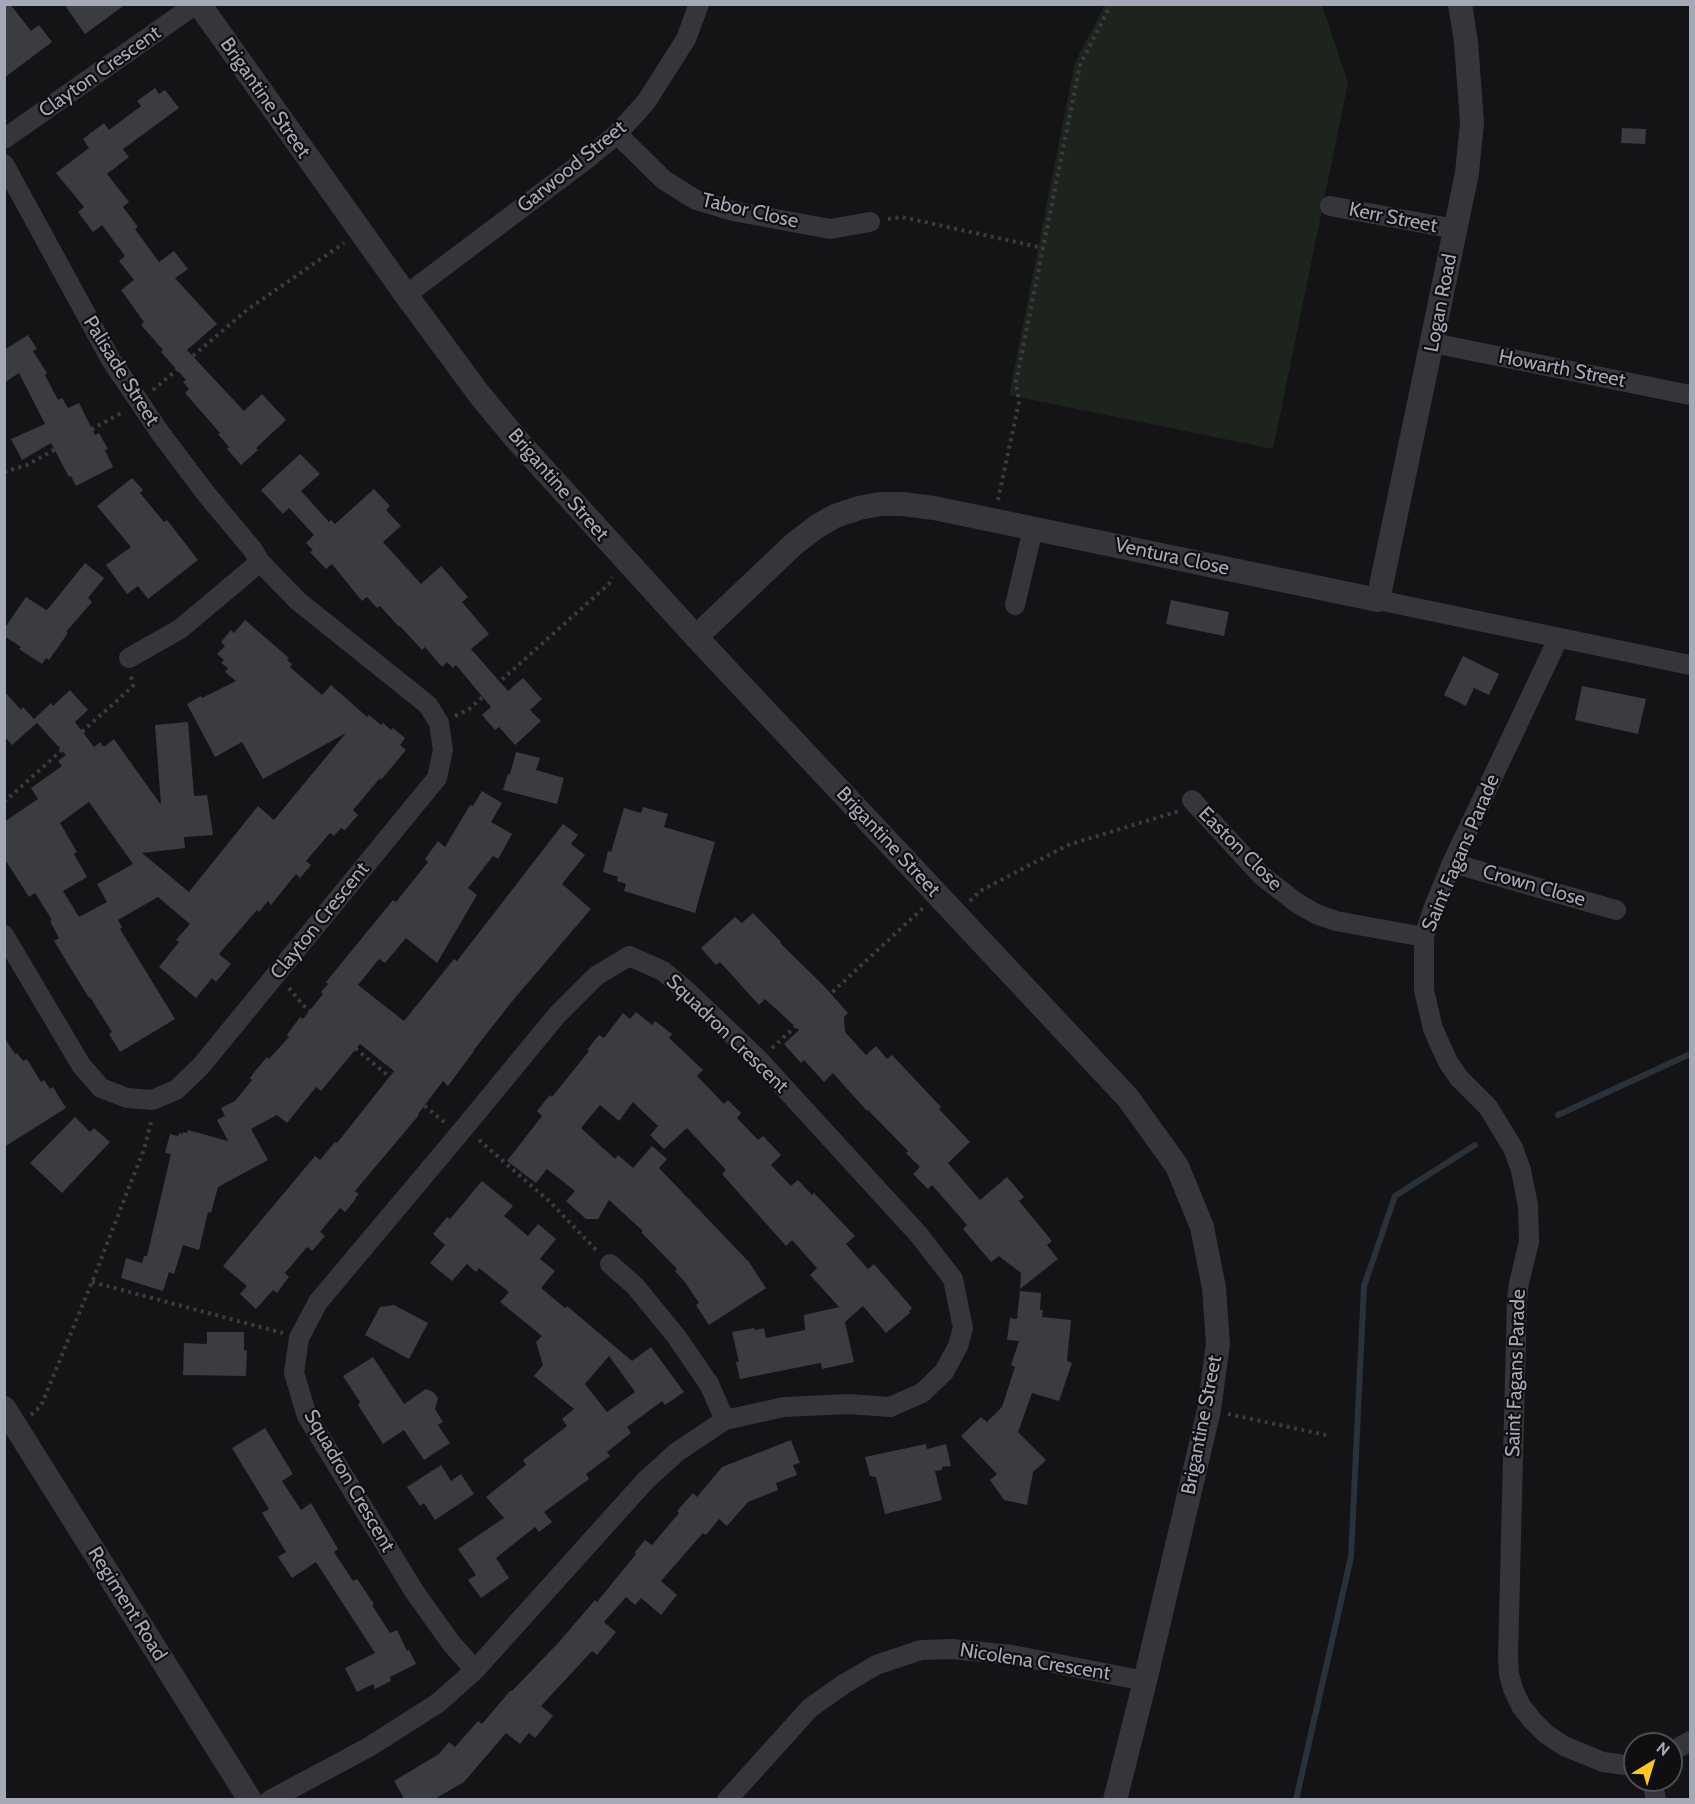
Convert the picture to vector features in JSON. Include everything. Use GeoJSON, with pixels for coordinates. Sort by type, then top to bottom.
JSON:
{"type":"FeatureCollection","features":[{"type":"Feature","properties":{"kind":"street","name":"Clayton Crescent"},"geometry":{"type":"LineString","coordinates":[[4,139],[197,4]]}},
{"type":"Feature","properties":{"kind":"street","name":"Brigantine Street"},"geometry":{"type":"LineString","coordinates":[[197,4],[406,295],[479,394],[517,440],[696,638],[1128,1098],[1177,1166],[1203,1227],[1214,1288],[1218,1344],[1209,1410],[1115,1800]]}},
{"type":"Feature","properties":{"kind":"street","name":"Garwood Street"},"geometry":{"type":"LineString","coordinates":[[406,295],[617,134],[646,102],[686,39],[699,4]]}},
{"type":"Feature","properties":{"kind":"street","name":"Logan Road"},"geometry":{"type":"LineString","coordinates":[[1378,600],[1467,173],[1472,123],[1466,42],[1460,4]]}},
{"type":"Feature","properties":{"kind":"street","name":"Tabor Close"},"geometry":{"type":"LineString","coordinates":[[617,134],[664,180],[696,200],[733,211],[830,229],[870,222]]}},
{"type":"Feature","properties":{"kind":"street","name":"Palisade Street"},"geometry":{"type":"LineString","coordinates":[[4,164],[111,360],[139,403],[260,562]]}},
{"type":"Feature","properties":{"kind":"street","name":"Kerr Street"},"geometry":{"type":"LineString","coordinates":[[1330,206],[1455,229]]}},
{"type":"Feature","properties":{"kind":"street","name":"Howarth Street"},"geometry":{"type":"LineString","coordinates":[[1433,343],[1690,395]]}},
{"type":"Feature","properties":{"kind":"street","name":"Ventura Close"},"geometry":{"type":"LineString","coordinates":[[696,638],[794,544],[816,527],[835,516],[869,506],[903,504],[993,520],[1690,665]]}},
{"type":"Feature","properties":{"kind":"street"},"geometry":{"type":"LineString","coordinates":[[1015,605],[1033,529]]}},
{"type":"Feature","properties":{"kind":"street"},"geometry":{"type":"LineString","coordinates":[[129,658],[180,629],[260,562],[310,613],[428,705],[439,723]]}},
{"type":"Feature","properties":{"kind":"street","name":"Saint Fagans Parade"},"geometry":{"type":"LineString","coordinates":[[1558,639],[1452,863],[1433,909],[1424,937],[1424,990],[1433,1029],[1448,1062],[1459,1078],[1488,1107],[1513,1148],[1521,1170],[1528,1206],[1529,1242],[1517,1299],[1508,1657],[1511,1682],[1521,1706],[1546,1734],[1564,1746],[1603,1762],[1623,1765]]}},
{"type":"Feature","properties":{"kind":"street","name":"Clayton Crescent"},"geometry":{"type":"LineString","coordinates":[[152,1100],[176,1090],[201,1066],[437,778],[443,750],[439,723]]}},
{"type":"Feature","properties":{"kind":"street","name":"Easton Close"},"geometry":{"type":"LineString","coordinates":[[1194,803],[1261,875],[1306,908],[1336,921],[1424,937]]}},
{"type":"Feature","properties":{"kind":"street","name":"Crown Close"},"geometry":{"type":"LineString","coordinates":[[1452,863],[1616,910]]}},
{"type":"Feature","properties":{"kind":"street"},"geometry":{"type":"LineString","coordinates":[[4,935],[81,1065],[102,1088],[127,1098],[152,1100]]}},
{"type":"Feature","properties":{"kind":"street","name":"Squadron Crescent"},"geometry":{"type":"LineString","coordinates":[[270,1800],[369,1748],[438,1703],[475,1670],[646,1480],[677,1452],[725,1420],[784,1407],[849,1404],[890,1407],[922,1393],[944,1372],[958,1346],[963,1328],[953,1279],[919,1235],[759,1060],[663,971],[629,956],[596,976],[549,1024],[318,1302],[299,1338],[294,1373],[307,1416],[414,1591],[451,1643],[475,1670]]}},
{"type":"Feature","properties":{"kind":"street"},"geometry":{"type":"LineString","coordinates":[[610,1264],[635,1286],[676,1336],[709,1384],[725,1420]]}},
{"type":"Feature","properties":{"kind":"street","name":"Regiment Road"},"geometry":{"type":"LineString","coordinates":[[11,1418],[250,1800]]}},
{"type":"Feature","properties":{"kind":"street","name":"Nicolena Crescent"},"geometry":{"type":"LineString","coordinates":[[727,1800],[810,1708],[876,1665],[921,1650],[952,1648],[1012,1655],[1145,1681]]}},
{"type":"Feature","properties":{"kind":"path"},"geometry":{"type":"LineString","coordinates":[[993,520],[1019,402],[1016,382],[1080,65],[1111,4]]}},
{"type":"Feature","properties":{"kind":"path"},"geometry":{"type":"LineString","coordinates":[[870,222],[902,217],[1043,248]]}},
{"type":"Feature","properties":{"kind":"path"},"geometry":{"type":"LineString","coordinates":[[4,472],[27,465],[139,403],[248,309],[360,232]]}},
{"type":"Feature","properties":{"kind":"path"},"geometry":{"type":"LineString","coordinates":[[439,723],[469,709],[601,592],[609,584],[622,557]]}},
{"type":"Feature","properties":{"kind":"path"},"geometry":{"type":"LineString","coordinates":[[4,802],[133,686],[129,658]]}},
{"type":"Feature","properties":{"kind":"path"},"geometry":{"type":"LineString","coordinates":[[955,915],[980,891],[1068,845],[1194,803]]}},
{"type":"Feature","properties":{"kind":"path"},"geometry":{"type":"LineString","coordinates":[[759,1060],[937,896]]}},
{"type":"Feature","properties":{"kind":"path"},"geometry":{"type":"LineString","coordinates":[[11,1418],[41,1406],[144,1149],[153,1112],[152,1100]]}},
{"type":"Feature","properties":{"kind":"path"},"geometry":{"type":"LineString","coordinates":[[92,1282],[299,1338]]}},
{"type":"Feature","properties":{"kind":"path"},"geometry":{"type":"LineString","coordinates":[[1209,1410],[1326,1435]]}},
{"type":"Feature","properties":{"kind":"shaded area"},"geometry":{"type":"Polygon","coordinates":[[[1105,5],[1322,5],[1348,83],[1273,449],[1009,395],[1075,62],[1105,5]]]}},
{"type":"Feature","properties":{"kind":"building"},"geometry":{"type":"Polygon","coordinates":[[[4,4],[10,4],[31,31],[39,25],[52,42],[4,78],[4,4]]]}},
{"type":"Feature","properties":{"kind":"building"},"geometry":{"type":"Polygon","coordinates":[[[64,4],[126,4],[85,34],[64,4]]]}},
{"type":"Feature","properties":{"kind":"building"},"geometry":{"type":"Polygon","coordinates":[[[155,88],[159,94],[165,90],[179,108],[123,149],[129,157],[107,174],[129,202],[123,207],[138,227],[135,229],[159,262],[174,251],[188,269],[175,278],[217,324],[187,350],[244,411],[262,394],[286,420],[241,465],[227,449],[229,447],[218,434],[220,433],[185,393],[189,389],[183,382],[186,380],[141,325],[144,322],[121,290],[134,280],[119,261],[125,256],[102,225],[93,232],[78,212],[84,207],[56,173],[89,148],[83,139],[104,123],[109,130],[141,106],[137,101],[155,88]]]}},
{"type":"Feature","properties":{"kind":"building"},"geometry":{"type":"Polygon","coordinates":[[[1622,128],[1646,129],[1645,144],[1621,143],[1622,128]]]}},
{"type":"Feature","properties":{"kind":"building"},"geometry":{"type":"Polygon","coordinates":[[[28,335],[37,349],[33,351],[47,373],[45,375],[58,400],[62,398],[68,408],[79,403],[95,435],[99,433],[108,449],[105,450],[113,467],[76,486],[51,443],[22,460],[11,439],[45,424],[19,373],[4,383],[4,350],[28,335]]]}},
{"type":"Feature","properties":{"kind":"building"},"geometry":{"type":"Polygon","coordinates":[[[300,454],[320,474],[301,491],[329,522],[331,520],[335,524],[374,489],[390,506],[386,510],[401,526],[383,542],[421,584],[441,566],[468,597],[462,602],[489,634],[471,649],[508,691],[523,678],[542,699],[530,710],[541,721],[515,745],[499,727],[495,730],[482,715],[491,707],[456,665],[453,668],[447,662],[442,667],[425,647],[422,650],[380,606],[377,608],[367,597],[362,601],[332,564],[326,569],[310,552],[313,550],[306,543],[314,535],[289,508],[283,514],[261,490],[300,454]]]}},
{"type":"Feature","properties":{"kind":"building"},"geometry":{"type":"Polygon","coordinates":[[[132,478],[143,490],[140,493],[164,522],[167,520],[198,560],[148,599],[138,586],[127,594],[106,565],[131,547],[97,506],[132,478]]]}},
{"type":"Feature","properties":{"kind":"building"},"geometry":{"type":"Polygon","coordinates":[[[85,563],[104,578],[88,598],[92,602],[66,632],[68,633],[49,660],[46,658],[42,664],[4,636],[4,629],[26,597],[46,610],[48,609],[85,563]]]}},
{"type":"Feature","properties":{"kind":"building"},"geometry":{"type":"Polygon","coordinates":[[[1171,600],[1229,612],[1224,636],[1166,624],[1171,600]]]}},
{"type":"Feature","properties":{"kind":"building"},"geometry":{"type":"Polygon","coordinates":[[[245,620],[289,658],[287,660],[292,664],[290,667],[322,695],[331,685],[367,717],[369,715],[391,730],[393,728],[405,738],[400,745],[406,750],[353,810],[358,815],[345,830],[341,828],[334,836],[330,833],[306,861],[311,865],[300,878],[296,874],[271,905],[268,901],[259,912],[257,910],[219,954],[231,964],[216,982],[212,978],[196,998],[159,967],[179,942],[176,940],[190,924],[158,897],[118,920],[122,927],[120,929],[175,1019],[120,1052],[109,1034],[112,1032],[54,941],[59,938],[50,921],[52,920],[35,893],[29,897],[4,858],[4,822],[38,799],[31,788],[62,766],[58,761],[66,755],[37,723],[12,745],[4,736],[4,691],[21,710],[23,707],[34,719],[70,690],[88,710],[75,722],[94,747],[100,742],[104,747],[114,739],[161,805],[155,725],[188,722],[194,796],[207,795],[213,835],[184,837],[185,848],[142,853],[189,892],[258,806],[274,820],[346,733],[263,779],[242,742],[215,757],[187,704],[236,681],[225,672],[228,668],[221,663],[224,660],[217,654],[225,646],[221,642],[231,630],[234,633],[245,620]],[[89,802],[60,823],[77,852],[74,854],[87,877],[63,891],[79,917],[107,902],[97,884],[133,864],[89,802]]]}},
{"type":"Feature","properties":{"kind":"building"},"geometry":{"type":"Polygon","coordinates":[[[1463,656],[1499,674],[1489,695],[1474,688],[1466,706],[1444,695],[1463,656]]]}},
{"type":"Feature","properties":{"kind":"building"},"geometry":{"type":"Polygon","coordinates":[[[1582,686],[1646,699],[1638,734],[1575,720],[1582,686]]]}},
{"type":"Feature","properties":{"kind":"building"},"geometry":{"type":"Polygon","coordinates":[[[516,752],[540,758],[536,770],[564,778],[557,804],[503,790],[516,752]]]}},
{"type":"Feature","properties":{"kind":"building"},"geometry":{"type":"Polygon","coordinates":[[[482,791],[502,803],[491,822],[512,834],[498,859],[493,856],[468,888],[477,895],[437,963],[406,938],[385,963],[379,959],[358,985],[404,1021],[454,959],[457,961],[563,824],[578,835],[571,844],[585,855],[562,884],[591,909],[514,999],[448,1086],[443,1081],[419,1115],[355,1191],[359,1194],[356,1199],[345,1212],[340,1208],[320,1232],[325,1236],[312,1251],[307,1247],[285,1273],[289,1277],[277,1293],[273,1290],[256,1309],[240,1294],[247,1286],[223,1266],[315,1156],[320,1160],[335,1142],[337,1143],[394,1071],[360,1044],[321,1091],[316,1087],[287,1123],[277,1115],[251,1129],[268,1160],[218,1187],[211,1213],[208,1212],[199,1250],[183,1245],[174,1274],[169,1272],[163,1291],[121,1278],[126,1258],[142,1263],[144,1256],[147,1256],[171,1154],[165,1153],[170,1134],[178,1136],[179,1133],[187,1133],[188,1130],[228,1141],[217,1120],[225,1116],[221,1108],[235,1101],[252,1080],[250,1078],[256,1070],[289,1037],[287,1035],[300,1017],[303,1019],[323,994],[321,992],[328,984],[326,982],[393,900],[396,902],[428,862],[425,859],[438,841],[445,847],[470,805],[473,806],[482,791]]]}},
{"type":"Feature","properties":{"kind":"building"},"geometry":{"type":"Polygon","coordinates":[[[643,807],[668,814],[664,827],[715,842],[695,913],[624,891],[626,884],[617,881],[618,877],[603,872],[624,808],[641,813],[643,807]]]}},
{"type":"Feature","properties":{"kind":"building"},"geometry":{"type":"Polygon","coordinates":[[[753,913],[848,1013],[844,1017],[845,1032],[866,1055],[876,1046],[887,1059],[892,1055],[970,1142],[948,1163],[980,1200],[1007,1177],[1024,1197],[1019,1201],[1052,1241],[1047,1245],[1058,1259],[1020,1289],[1021,1273],[999,1256],[991,1262],[963,1229],[967,1225],[932,1185],[928,1189],[913,1174],[920,1167],[906,1153],[908,1151],[867,1111],[833,1073],[824,1082],[804,1060],[801,1063],[784,1044],[799,1030],[765,999],[759,1005],[720,962],[716,965],[701,948],[735,917],[742,923],[753,913]]]}},
{"type":"Feature","properties":{"kind":"building"},"geometry":{"type":"Polygon","coordinates":[[[636,1012],[652,1025],[655,1021],[672,1034],[669,1038],[703,1070],[697,1076],[724,1104],[728,1100],[741,1113],[737,1118],[758,1140],[763,1136],[781,1155],[771,1165],[791,1186],[798,1180],[812,1195],[814,1193],[855,1236],[846,1244],[868,1269],[874,1264],[912,1308],[910,1313],[886,1333],[863,1306],[845,1322],[854,1362],[822,1369],[821,1363],[740,1379],[736,1362],[739,1362],[732,1332],[764,1328],[766,1338],[805,1330],[804,1315],[839,1307],[810,1275],[817,1268],[792,1240],[786,1246],[722,1174],[726,1170],[687,1128],[664,1149],[650,1135],[658,1126],[633,1102],[619,1121],[600,1105],[581,1128],[615,1159],[618,1155],[633,1168],[652,1146],[667,1159],[659,1168],[749,1262],[766,1288],[709,1325],[696,1305],[699,1303],[675,1271],[677,1269],[641,1232],[643,1231],[609,1200],[598,1219],[586,1219],[566,1201],[575,1191],[547,1169],[536,1183],[507,1161],[542,1116],[537,1111],[550,1095],[552,1097],[599,1035],[604,1038],[623,1013],[630,1019],[636,1012]]]}},
{"type":"Feature","properties":{"kind":"building"},"geometry":{"type":"Polygon","coordinates":[[[4,1037],[15,1054],[17,1053],[23,1061],[27,1059],[41,1082],[44,1080],[50,1089],[53,1087],[66,1108],[4,1147],[4,1037]]]}},
{"type":"Feature","properties":{"kind":"building"},"geometry":{"type":"Polygon","coordinates":[[[75,1117],[90,1132],[94,1128],[110,1142],[62,1193],[30,1163],[75,1117]]]}},
{"type":"Feature","properties":{"kind":"building"},"geometry":{"type":"Polygon","coordinates":[[[482,1181],[513,1206],[504,1216],[528,1236],[538,1224],[556,1239],[540,1259],[555,1271],[541,1288],[565,1308],[567,1306],[632,1361],[651,1347],[684,1392],[665,1405],[662,1401],[627,1427],[631,1433],[607,1452],[610,1456],[586,1474],[589,1479],[544,1512],[552,1522],[539,1532],[535,1527],[496,1558],[509,1578],[481,1598],[468,1580],[476,1575],[458,1549],[504,1518],[486,1497],[526,1465],[523,1460],[567,1426],[562,1419],[574,1409],[534,1376],[543,1365],[536,1342],[542,1336],[500,1302],[509,1292],[479,1268],[476,1272],[467,1264],[452,1281],[430,1263],[445,1245],[433,1234],[447,1217],[450,1219],[482,1181]],[[609,1356],[585,1384],[607,1412],[635,1392],[609,1356]]]}},
{"type":"Feature","properties":{"kind":"building"},"geometry":{"type":"Polygon","coordinates":[[[1020,1291],[1041,1293],[1042,1317],[1071,1320],[1067,1361],[1072,1363],[1059,1401],[1032,1393],[1018,1432],[1046,1460],[1033,1472],[1027,1505],[1004,1500],[990,1480],[997,1474],[961,1436],[981,1417],[987,1422],[1002,1407],[1015,1367],[1011,1365],[1019,1341],[1007,1340],[1010,1318],[1017,1319],[1020,1291]]]}},
{"type":"Feature","properties":{"kind":"building"},"geometry":{"type":"Polygon","coordinates":[[[394,1305],[428,1323],[409,1359],[365,1335],[380,1307],[394,1305]]]}},
{"type":"Feature","properties":{"kind":"building"},"geometry":{"type":"Polygon","coordinates":[[[207,1332],[244,1332],[244,1351],[247,1350],[246,1376],[183,1375],[184,1343],[207,1344],[207,1332]]]}},
{"type":"Feature","properties":{"kind":"building"},"geometry":{"type":"Polygon","coordinates":[[[373,1357],[404,1404],[426,1389],[433,1392],[438,1398],[435,1409],[443,1422],[438,1425],[450,1443],[424,1460],[404,1430],[383,1444],[343,1376],[373,1357]]]}},
{"type":"Feature","properties":{"kind":"building"},"geometry":{"type":"Polygon","coordinates":[[[265,1428],[293,1474],[282,1481],[301,1510],[311,1503],[338,1549],[334,1552],[353,1581],[357,1579],[390,1633],[397,1630],[416,1664],[390,1677],[391,1681],[375,1689],[373,1684],[357,1692],[345,1668],[375,1653],[316,1562],[292,1578],[278,1557],[286,1552],[262,1513],[269,1509],[232,1448],[265,1428]]]}},
{"type":"Feature","properties":{"kind":"building"},"geometry":{"type":"Polygon","coordinates":[[[791,1440],[800,1463],[793,1465],[797,1475],[776,1483],[778,1490],[748,1502],[727,1526],[719,1519],[706,1535],[703,1533],[661,1581],[677,1595],[661,1615],[641,1598],[635,1605],[626,1597],[604,1622],[616,1632],[597,1655],[592,1651],[541,1706],[553,1716],[535,1738],[529,1733],[520,1744],[506,1733],[464,1782],[433,1800],[405,1800],[394,1781],[439,1754],[449,1742],[455,1747],[478,1721],[482,1724],[595,1600],[597,1602],[645,1540],[652,1545],[693,1493],[697,1497],[722,1467],[791,1440]]]}},
{"type":"Feature","properties":{"kind":"building"},"geometry":{"type":"Polygon","coordinates":[[[926,1444],[927,1449],[946,1444],[951,1466],[935,1471],[942,1500],[885,1514],[876,1477],[870,1476],[865,1457],[926,1444]]]}},
{"type":"Feature","properties":{"kind":"building"},"geometry":{"type":"Polygon","coordinates":[[[441,1465],[451,1481],[461,1474],[474,1494],[435,1520],[424,1503],[420,1506],[407,1487],[441,1465]]]}},
{"type":"Feature","properties":{"kind":"waterway"},"geometry":{"type":"LineString","coordinates":[[1558,1115],[1690,1054]]}},
{"type":"Feature","properties":{"kind":"waterway"},"geometry":{"type":"LineString","coordinates":[[1296,1800],[1351,1557],[1364,1286],[1395,1196],[1475,1145]]}}]}
